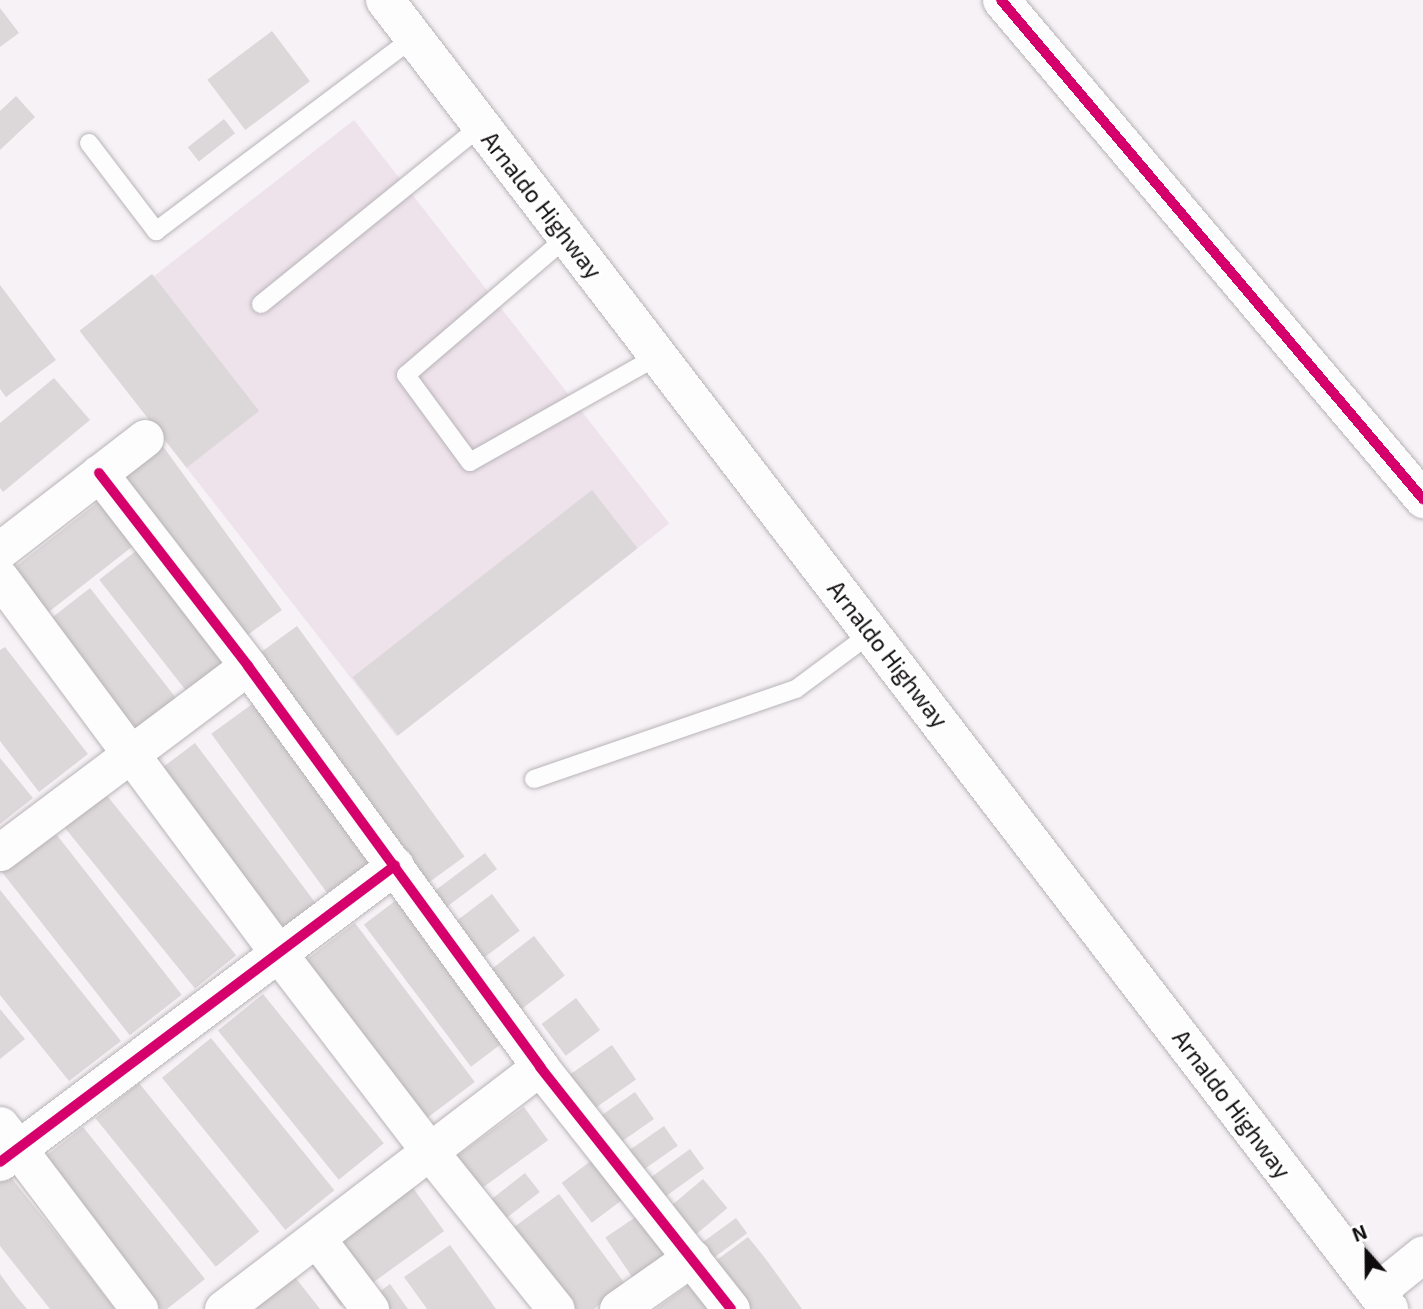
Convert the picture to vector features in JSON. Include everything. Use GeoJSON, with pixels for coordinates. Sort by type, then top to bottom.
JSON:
{"type":"FeatureCollection","features":[{"type":"Feature","properties":{"kind":"main road","name":"Arnaldo Highway"},"geometry":{"type":"LineString","coordinates":[[386,0],[1383,1301]]}},
{"type":"Feature","properties":{"kind":"street"},"geometry":{"type":"LineString","coordinates":[[1001,0],[1423,499]]}},
{"type":"Feature","properties":{"kind":"street"},"geometry":{"type":"LineString","coordinates":[[0,550],[145,438]]}},
{"type":"Feature","properties":{"kind":"street"},"geometry":{"type":"LineString","coordinates":[[99,473],[248,666],[540,1067],[731,1309]]}},
{"type":"Feature","properties":{"kind":"street"},"geometry":{"type":"LineString","coordinates":[[0,578],[278,953],[430,1152],[556,1309]]}},
{"type":"Feature","properties":{"kind":"street"},"geometry":{"type":"LineString","coordinates":[[0,852],[248,666]]}},
{"type":"Feature","properties":{"kind":"street"},"geometry":{"type":"LineString","coordinates":[[139,1309],[6,1145],[278,953],[395,865]]}},
{"type":"Feature","properties":{"kind":"street"},"geometry":{"type":"LineString","coordinates":[[223,1309],[540,1067]]}},
{"type":"Feature","properties":{"kind":"street"},"geometry":{"type":"LineString","coordinates":[[317,1239],[370,1309]]}},
{"type":"Feature","properties":{"kind":"street"},"geometry":{"type":"LineString","coordinates":[[1383,1301],[1423,1254]]}},
{"type":"Feature","properties":{"kind":"street"},"geometry":{"type":"LineString","coordinates":[[618,1309],[692,1257]]}},
{"type":"Feature","properties":{"kind":"lane"},"geometry":{"type":"LineString","coordinates":[[89,143],[156,231],[414,37]]}},
{"type":"Feature","properties":{"kind":"lane"},"geometry":{"type":"LineString","coordinates":[[261,304],[481,126]]}},
{"type":"Feature","properties":{"kind":"lane"},"geometry":{"type":"LineString","coordinates":[[567,237],[406,375],[470,462],[658,356]]}},
{"type":"Feature","properties":{"kind":"lane"},"geometry":{"type":"LineString","coordinates":[[534,779],[796,689],[871,633]]}},
{"type":"Feature","properties":{"kind":"shaded area"},"geometry":{"type":"Polygon","coordinates":[[[354,120],[669,523],[397,736],[81,333],[354,120]]]}},
{"type":"Feature","properties":{"kind":"building"},"geometry":{"type":"Polygon","coordinates":[[[0,8],[19,33],[0,47],[0,8]]]}},
{"type":"Feature","properties":{"kind":"building"},"geometry":{"type":"Polygon","coordinates":[[[272,31],[310,81],[245,130],[207,80],[272,31]]]}},
{"type":"Feature","properties":{"kind":"building"},"geometry":{"type":"Polygon","coordinates":[[[16,96],[35,117],[0,150],[0,111],[16,96]]]}},
{"type":"Feature","properties":{"kind":"building"},"geometry":{"type":"Polygon","coordinates":[[[224,119],[235,133],[199,162],[188,147],[224,119]]]}},
{"type":"Feature","properties":{"kind":"building"},"geometry":{"type":"Polygon","coordinates":[[[152,274],[259,411],[187,468],[80,331],[152,274]]]}},
{"type":"Feature","properties":{"kind":"building"},"geometry":{"type":"Polygon","coordinates":[[[0,285],[56,360],[6,397],[0,389],[0,285]]]}},
{"type":"Feature","properties":{"kind":"building"},"geometry":{"type":"Polygon","coordinates":[[[54,378],[90,420],[3,492],[0,488],[0,423],[54,378]]]}},
{"type":"Feature","properties":{"kind":"building"},"geometry":{"type":"Polygon","coordinates":[[[162,445],[282,610],[237,643],[117,478],[162,445]]]}},
{"type":"Feature","properties":{"kind":"building"},"geometry":{"type":"Polygon","coordinates":[[[592,490],[638,548],[398,735],[352,677],[592,490]]]}},
{"type":"Feature","properties":{"kind":"building"},"geometry":{"type":"Polygon","coordinates":[[[106,496],[140,540],[40,619],[5,575],[106,496]]]}},
{"type":"Feature","properties":{"kind":"building"},"geometry":{"type":"Polygon","coordinates":[[[141,547],[233,665],[192,698],[99,580],[141,547]]]}},
{"type":"Feature","properties":{"kind":"building"},"geometry":{"type":"Polygon","coordinates":[[[90,588],[179,702],[135,737],[46,622],[90,588]]]}},
{"type":"Feature","properties":{"kind":"building"},"geometry":{"type":"Polygon","coordinates":[[[297,626],[465,857],[418,890],[251,660],[297,626]]]}},
{"type":"Feature","properties":{"kind":"building"},"geometry":{"type":"Polygon","coordinates":[[[5,647],[88,754],[39,792],[0,741],[0,650],[5,647]]]}},
{"type":"Feature","properties":{"kind":"building"},"geometry":{"type":"Polygon","coordinates":[[[255,702],[371,861],[327,893],[211,734],[255,702]]]}},
{"type":"Feature","properties":{"kind":"building"},"geometry":{"type":"Polygon","coordinates":[[[195,743],[316,904],[273,936],[152,775],[195,743]]]}},
{"type":"Feature","properties":{"kind":"building"},"geometry":{"type":"Polygon","coordinates":[[[0,758],[33,798],[0,824],[0,758]]]}},
{"type":"Feature","properties":{"kind":"building"},"geometry":{"type":"Polygon","coordinates":[[[104,792],[236,955],[195,989],[63,825],[104,792]]]}},
{"type":"Feature","properties":{"kind":"building"},"geometry":{"type":"Polygon","coordinates":[[[53,830],[182,995],[130,1035],[1,871],[53,830]]]}},
{"type":"Feature","properties":{"kind":"building"},"geometry":{"type":"Polygon","coordinates":[[[485,853],[497,869],[436,915],[424,899],[485,853]]]}},
{"type":"Feature","properties":{"kind":"building"},"geometry":{"type":"Polygon","coordinates":[[[0,890],[121,1041],[69,1081],[0,995],[0,890]]]}},
{"type":"Feature","properties":{"kind":"building"},"geometry":{"type":"Polygon","coordinates":[[[492,894],[520,931],[473,966],[446,929],[492,894]]]}},
{"type":"Feature","properties":{"kind":"building"},"geometry":{"type":"Polygon","coordinates":[[[403,895],[510,1037],[471,1067],[364,924],[403,895]]]}},
{"type":"Feature","properties":{"kind":"building"},"geometry":{"type":"Polygon","coordinates":[[[355,923],[475,1082],[418,1125],[298,966],[355,923]]]}},
{"type":"Feature","properties":{"kind":"building"},"geometry":{"type":"Polygon","coordinates":[[[534,936],[565,975],[515,1014],[484,975],[534,936]]]}},
{"type":"Feature","properties":{"kind":"building"},"geometry":{"type":"Polygon","coordinates":[[[263,994],[384,1143],[339,1180],[218,1031],[263,994]]]}},
{"type":"Feature","properties":{"kind":"building"},"geometry":{"type":"Polygon","coordinates":[[[576,998],[600,1030],[566,1056],[542,1024],[576,998]]]}},
{"type":"Feature","properties":{"kind":"building"},"geometry":{"type":"Polygon","coordinates":[[[0,1009],[25,1039],[0,1059],[0,1009]]]}},
{"type":"Feature","properties":{"kind":"building"},"geometry":{"type":"Polygon","coordinates":[[[211,1038],[334,1190],[285,1230],[162,1078],[211,1038]]]}},
{"type":"Feature","properties":{"kind":"building"},"geometry":{"type":"Polygon","coordinates":[[[612,1045],[636,1079],[593,1110],[569,1075],[612,1045]]]}},
{"type":"Feature","properties":{"kind":"building"},"geometry":{"type":"Polygon","coordinates":[[[139,1083],[259,1231],[216,1267],[95,1118],[139,1083]]]}},
{"type":"Feature","properties":{"kind":"building"},"geometry":{"type":"Polygon","coordinates":[[[635,1092],[654,1119],[620,1143],[601,1116],[635,1092]]]}},
{"type":"Feature","properties":{"kind":"building"},"geometry":{"type":"Polygon","coordinates":[[[524,1107],[548,1140],[475,1193],[451,1160],[524,1107]]]}},
{"type":"Feature","properties":{"kind":"building"},"geometry":{"type":"Polygon","coordinates":[[[664,1126],[678,1146],[643,1170],[630,1150],[664,1126]]]}},
{"type":"Feature","properties":{"kind":"building"},"geometry":{"type":"Polygon","coordinates":[[[83,1127],[205,1279],[167,1309],[148,1309],[33,1166],[83,1127]]]}},
{"type":"Feature","properties":{"kind":"building"},"geometry":{"type":"Polygon","coordinates":[[[690,1149],[704,1168],[660,1201],[646,1181],[690,1149]]]}},
{"type":"Feature","properties":{"kind":"building"},"geometry":{"type":"Polygon","coordinates":[[[600,1154],[630,1194],[592,1223],[562,1183],[600,1154]]]}},
{"type":"Feature","properties":{"kind":"building"},"geometry":{"type":"Polygon","coordinates":[[[525,1173],[540,1192],[504,1220],[489,1201],[525,1173]]]}},
{"type":"Feature","properties":{"kind":"building"},"geometry":{"type":"Polygon","coordinates":[[[9,1175],[115,1309],[50,1309],[0,1246],[0,1182],[9,1175]]]}},
{"type":"Feature","properties":{"kind":"building"},"geometry":{"type":"Polygon","coordinates":[[[703,1179],[727,1208],[690,1240],[665,1210],[703,1179]]]}},
{"type":"Feature","properties":{"kind":"building"},"geometry":{"type":"Polygon","coordinates":[[[413,1188],[444,1231],[341,1306],[309,1263],[413,1188]]]}},
{"type":"Feature","properties":{"kind":"building"},"geometry":{"type":"Polygon","coordinates":[[[559,1194],[626,1285],[594,1309],[569,1309],[510,1230],[559,1194]]]}},
{"type":"Feature","properties":{"kind":"building"},"geometry":{"type":"Polygon","coordinates":[[[646,1210],[674,1251],[633,1279],[605,1237],[646,1210]]]}},
{"type":"Feature","properties":{"kind":"building"},"geometry":{"type":"Polygon","coordinates":[[[736,1218],[747,1233],[708,1262],[696,1247],[736,1218]]]}},
{"type":"Feature","properties":{"kind":"building"},"geometry":{"type":"Polygon","coordinates":[[[748,1237],[802,1309],[743,1309],[710,1265],[748,1237]]]}},
{"type":"Feature","properties":{"kind":"building"},"geometry":{"type":"Polygon","coordinates":[[[450,1245],[496,1309],[427,1309],[404,1277],[450,1245]]]}},
{"type":"Feature","properties":{"kind":"building"},"geometry":{"type":"Polygon","coordinates":[[[291,1272],[320,1309],[241,1309],[291,1272]]]}},
{"type":"Feature","properties":{"kind":"building"},"geometry":{"type":"Polygon","coordinates":[[[0,1274],[16,1296],[27,1309],[0,1309],[0,1274]]]}},
{"type":"Feature","properties":{"kind":"building"},"geometry":{"type":"Polygon","coordinates":[[[697,1279],[720,1309],[656,1309],[697,1279]]]}},
{"type":"Feature","properties":{"kind":"building"},"geometry":{"type":"Polygon","coordinates":[[[390,1284],[408,1309],[356,1309],[390,1284]]]}},
{"type":"Feature","properties":{"kind":"cycle path"},"geometry":{"type":"LineString","coordinates":[[1001,0],[1423,499]]}},
{"type":"Feature","properties":{"kind":"cycle path"},"geometry":{"type":"LineString","coordinates":[[99,473],[248,666],[540,1067],[731,1309]]}},
{"type":"Feature","properties":{"kind":"cycle path"},"geometry":{"type":"LineString","coordinates":[[0,1162],[395,865]]}}]}
